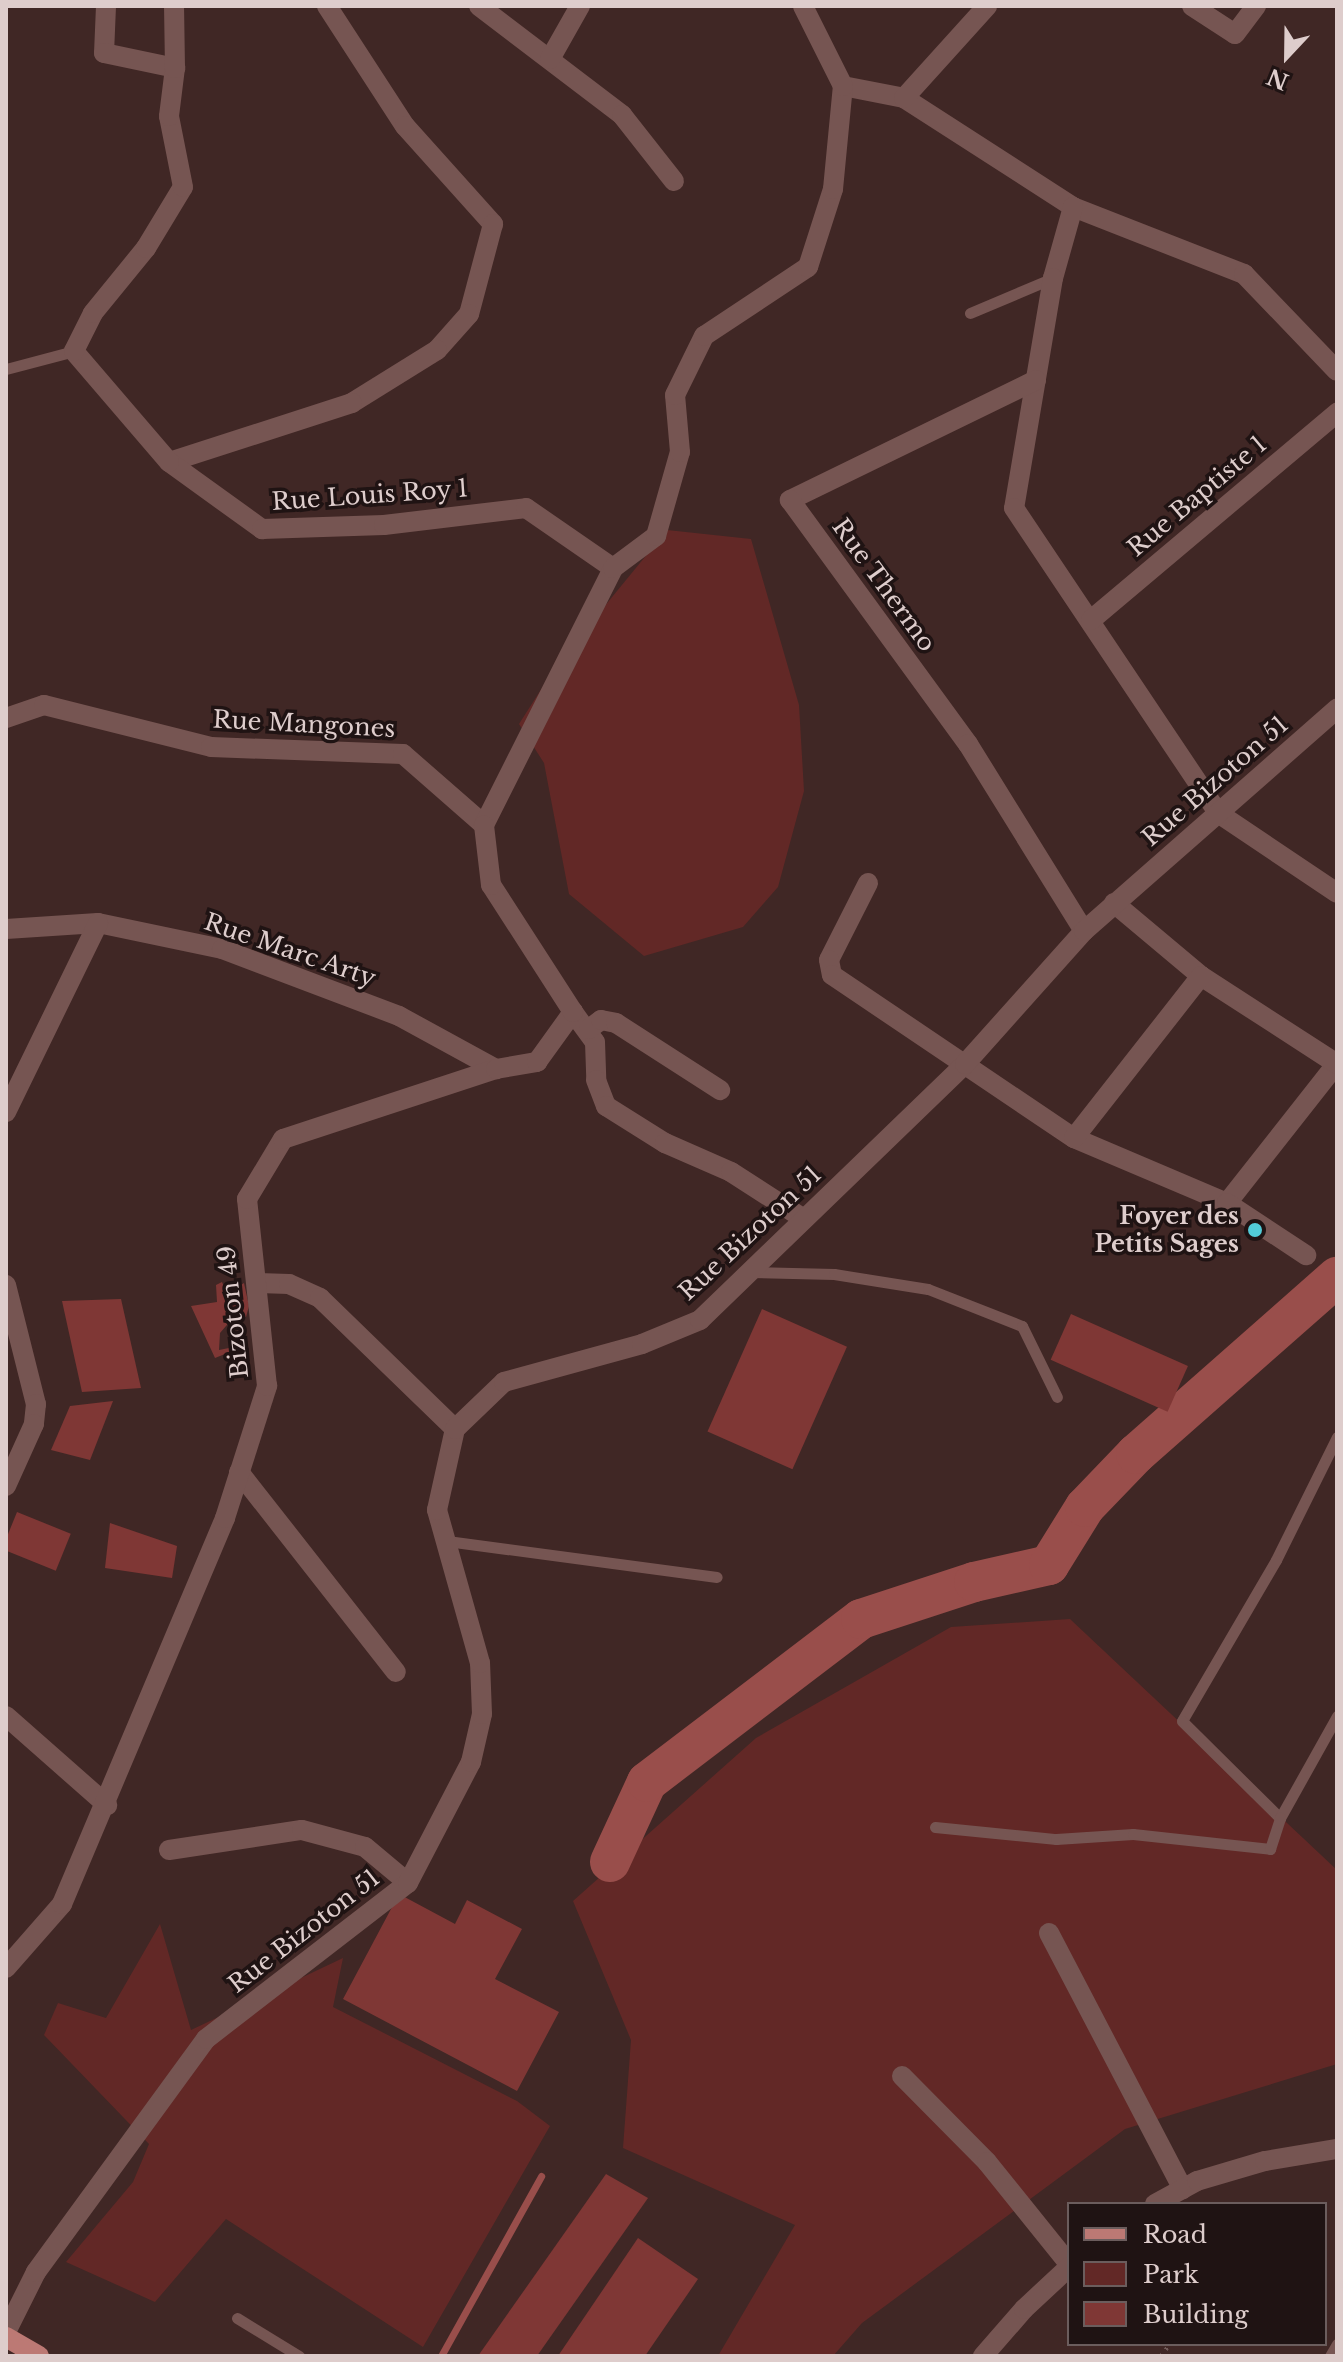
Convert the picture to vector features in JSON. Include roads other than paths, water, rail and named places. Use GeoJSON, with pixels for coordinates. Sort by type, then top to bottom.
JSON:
{"type":"FeatureCollection","features":[{"type":"Feature","properties":{"kind":"main road"},"geometry":{"type":"LineString","coordinates":[[6,2334],[39,2356]]}},
{"type":"Feature","properties":{"kind":"street"},"geometry":{"type":"LineString","coordinates":[[106,6],[104,53],[175,68]]}},
{"type":"Feature","properties":{"kind":"street"},"geometry":{"type":"LineString","coordinates":[[74,351],[93,313],[146,248],[183,187],[169,116],[175,68],[174,6]]}},
{"type":"Feature","properties":{"kind":"street"},"geometry":{"type":"LineString","coordinates":[[169,462],[352,403],[437,350],[469,314],[493,224],[405,126],[327,6]]}},
{"type":"Feature","properties":{"kind":"street"},"geometry":{"type":"LineString","coordinates":[[479,6],[622,115],[674,181]]}},
{"type":"Feature","properties":{"kind":"street"},"geometry":{"type":"LineString","coordinates":[[550,59],[580,6]]}},
{"type":"Feature","properties":{"kind":"street"},"geometry":{"type":"LineString","coordinates":[[803,6],[843,86],[833,189],[808,267],[704,336],[675,395],[680,452],[656,536],[613,568],[484,825],[491,885],[573,1012],[589,1029],[596,1080],[606,1106],[665,1143],[731,1172],[804,1219]]}},
{"type":"Feature","properties":{"kind":"street"},"geometry":{"type":"LineString","coordinates":[[904,98],[987,6]]}},
{"type":"Feature","properties":{"kind":"street"},"geometry":{"type":"LineString","coordinates":[[1192,6],[1235,34],[1256,6]]}},
{"type":"Feature","properties":{"kind":"street"},"geometry":{"type":"LineString","coordinates":[[843,86],[904,98],[1073,207],[1244,274],[1337,371]]}},
{"type":"Feature","properties":{"kind":"street"},"geometry":{"type":"LineString","coordinates":[[1073,207],[1053,278],[1014,508],[1218,813],[1337,893]]}},
{"type":"Feature","properties":{"kind":"street","name":"Rue Louis Roy 1"},"geometry":{"type":"LineString","coordinates":[[74,351],[169,462],[262,529],[384,525],[526,508],[613,568]]}},
{"type":"Feature","properties":{"kind":"street","name":"Rue Thermo"},"geometry":{"type":"LineString","coordinates":[[1036,380],[790,500],[968,744],[1084,931]]}},
{"type":"Feature","properties":{"kind":"street","name":"Rue Baptiste 1"},"geometry":{"type":"LineString","coordinates":[[1091,620],[1337,413]]}},
{"type":"Feature","properties":{"kind":"street","name":"Rue Mangones"},"geometry":{"type":"LineString","coordinates":[[6,718],[44,705],[211,747],[403,754],[484,825]]}},
{"type":"Feature","properties":{"kind":"street","name":"Rue Bizoton 51"},"geometry":{"type":"LineString","coordinates":[[6,2334],[36,2272],[206,2039],[408,1883],[471,1762],[482,1714],[480,1663],[437,1510],[455,1429],[504,1382],[642,1344],[700,1320],[965,1064],[1084,931],[1337,709]]}},
{"type":"Feature","properties":{"kind":"street"},"geometry":{"type":"LineString","coordinates":[[868,883],[828,969],[1074,1138],[1227,1203],[1306,1255]]}},
{"type":"Feature","properties":{"kind":"street"},"geometry":{"type":"LineString","coordinates":[[1114,903],[1201,976],[1337,1064],[1227,1203]]}},
{"type":"Feature","properties":{"kind":"street"},"geometry":{"type":"LineString","coordinates":[[6,1112],[98,923]]}},
{"type":"Feature","properties":{"kind":"street","name":"Rue Marc Arty"},"geometry":{"type":"LineString","coordinates":[[6,929],[98,923],[222,949],[399,1016],[496,1069]]}},
{"type":"Feature","properties":{"kind":"street"},"geometry":{"type":"LineString","coordinates":[[1074,1138],[1201,976]]}},
{"type":"Feature","properties":{"kind":"street","name":"Bizoton 49"},"geometry":{"type":"LineString","coordinates":[[6,1968],[62,1904],[107,1805],[239,1472],[267,1386],[247,1199],[283,1139],[496,1069],[537,1062],[573,1012]]}},
{"type":"Feature","properties":{"kind":"street"},"geometry":{"type":"LineString","coordinates":[[589,1029],[601,1020],[616,1023],[720,1090]]}},
{"type":"Feature","properties":{"kind":"street"},"geometry":{"type":"LineString","coordinates":[[258,1283],[289,1284],[320,1298],[455,1429]]}},
{"type":"Feature","properties":{"kind":"street"},"geometry":{"type":"LineString","coordinates":[[6,1285],[36,1404],[34,1424],[6,1486]]}},
{"type":"Feature","properties":{"kind":"street"},"geometry":{"type":"LineString","coordinates":[[239,1472],[396,1672]]}},
{"type":"Feature","properties":{"kind":"street"},"geometry":{"type":"LineString","coordinates":[[6,1716],[107,1805]]}},
{"type":"Feature","properties":{"kind":"street"},"geometry":{"type":"LineString","coordinates":[[169,1850],[302,1830],[365,1847],[408,1883]]}},
{"type":"Feature","properties":{"kind":"street"},"geometry":{"type":"LineString","coordinates":[[1049,1933],[1183,2189]]}},
{"type":"Feature","properties":{"kind":"street"},"geometry":{"type":"LineString","coordinates":[[902,2076],[987,2162],[1067,2263]]}},
{"type":"Feature","properties":{"kind":"street"},"geometry":{"type":"LineString","coordinates":[[1159,2202],[1183,2189],[1265,2161],[1337,2149]]}},
{"type":"Feature","properties":{"kind":"street"},"geometry":{"type":"LineString","coordinates":[[983,2356],[1067,2268]]}},
{"type":"Feature","properties":{"kind":"lane"},"geometry":{"type":"LineString","coordinates":[[970,313],[1053,278]]}},
{"type":"Feature","properties":{"kind":"lane"},"geometry":{"type":"LineString","coordinates":[[6,369],[74,351]]}},
{"type":"Feature","properties":{"kind":"lane"},"geometry":{"type":"LineString","coordinates":[[749,1272],[834,1274],[928,1289],[1022,1326],[1057,1397]]}},
{"type":"Feature","properties":{"kind":"lane"},"geometry":{"type":"LineString","coordinates":[[1280,1818],[1182,1721],[1276,1560],[1337,1437]]}},
{"type":"Feature","properties":{"kind":"lane"},"geometry":{"type":"LineString","coordinates":[[447,1541],[717,1577]]}},
{"type":"Feature","properties":{"kind":"lane"},"geometry":{"type":"LineString","coordinates":[[935,1827],[1056,1839],[1133,1834],[1270,1849],[1280,1818],[1337,1716]]}},
{"type":"Feature","properties":{"kind":"lane"},"geometry":{"type":"LineString","coordinates":[[237,2318],[299,2356]]}},
{"type":"Feature","properties":{"kind":"lane"},"geometry":{"type":"LineString","coordinates":[[1330,2356],[1337,2344]]}},
{"type":"Feature","properties":{"kind":"waterway"},"geometry":{"type":"LineString","coordinates":[[610,1862],[647,1782],[861,1619],[974,1582],[1049,1565],[1085,1507],[1136,1454],[1337,1277]]}},
{"type":"Feature","properties":{"kind":"waterway"},"geometry":{"type":"LineString","coordinates":[[441,2356],[541,2176]]}},
{"type":"Feature","properties":{"kind":"place","name":"Foyer des Petits Sages"},"geometry":{"type":"Point","coordinates":[1255,1230]}}]}
